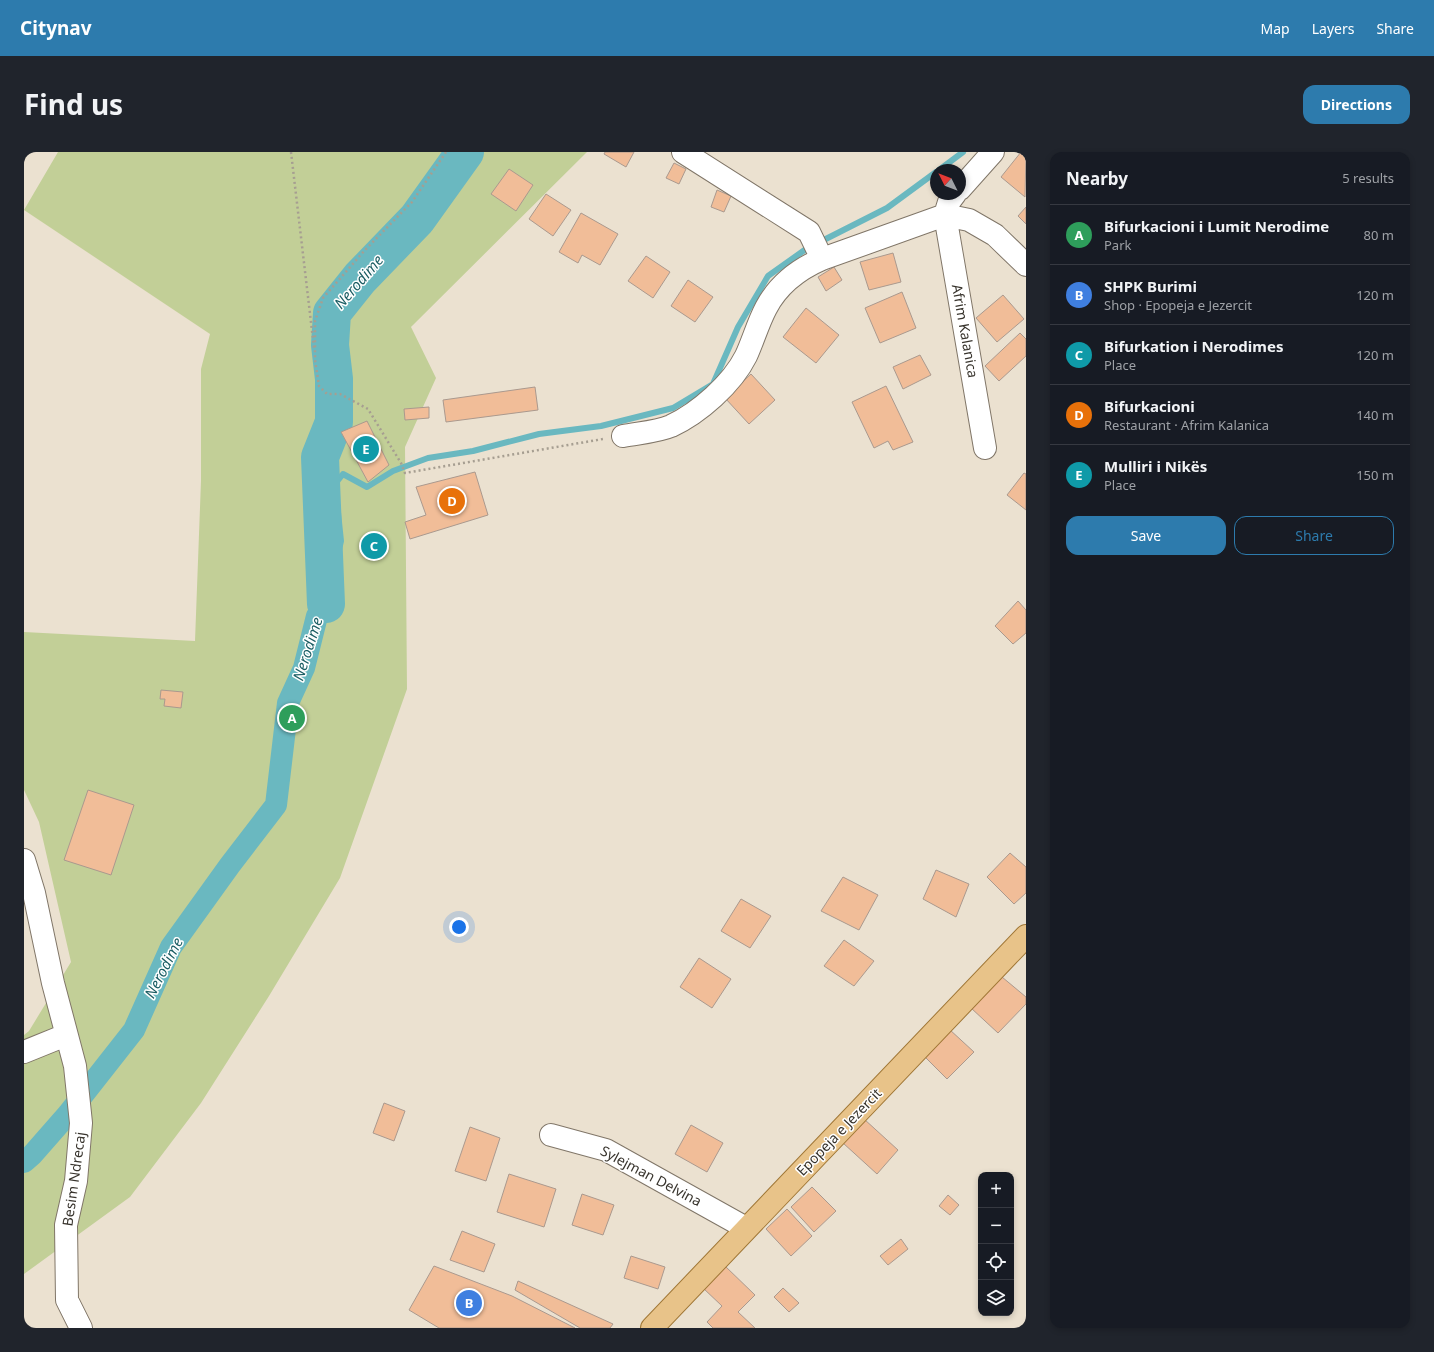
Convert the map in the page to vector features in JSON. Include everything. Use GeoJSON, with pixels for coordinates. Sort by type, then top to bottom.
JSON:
{"type":"FeatureCollection","features":[{"type":"Feature","properties":{"kind":"main road","name":"Epopeja e Jezercit"},"geometry":{"type":"LineString","coordinates":[[652,1328],[1026,936]]}},
{"type":"Feature","properties":{"kind":"street"},"geometry":{"type":"LineString","coordinates":[[683,152],[816,247],[945,215],[969,220],[996,236],[1026,265]]}},
{"type":"Feature","properties":{"kind":"street"},"geometry":{"type":"LineString","coordinates":[[966,182],[992,152]]}},
{"type":"Feature","properties":{"kind":"street"},"geometry":{"type":"LineString","coordinates":[[945,215],[950,200]]}},
{"type":"Feature","properties":{"kind":"street","name":"Afrim Kalanica"},"geometry":{"type":"LineString","coordinates":[[945,215],[984,448]]}},
{"type":"Feature","properties":{"kind":"street"},"geometry":{"type":"LineString","coordinates":[[623,436],[670,426],[706,404],[731,379],[746,357],[766,307],[786,280],[807,266],[816,247]]}},
{"type":"Feature","properties":{"kind":"street","name":"Besim Ndrecaj"},"geometry":{"type":"LineString","coordinates":[[24,860],[34,893],[53,983],[75,1066],[81,1124],[76,1181],[66,1225],[67,1300],[81,1328]]}},
{"type":"Feature","properties":{"kind":"street"},"geometry":{"type":"LineString","coordinates":[[24,1052],[66,1035]]}},
{"type":"Feature","properties":{"kind":"street","name":"Sylejman Delvina"},"geometry":{"type":"LineString","coordinates":[[551,1135],[606,1150],[746,1228]]}},
{"type":"Feature","properties":{"kind":"path"},"geometry":{"type":"LineString","coordinates":[[291,152],[319,386],[327,394],[340,394],[368,409],[401,463],[405,473],[623,436]]}},
{"type":"Feature","properties":{"kind":"path"},"geometry":{"type":"LineString","coordinates":[[315,360],[315,321],[323,298],[365,250],[412,202],[446,152]]}},
{"type":"Feature","properties":{"kind":"green space"},"geometry":{"type":"Polygon","coordinates":[[[58,152],[587,152],[411,327],[436,378],[405,447],[407,689],[340,878],[269,996],[201,1103],[130,1197],[24,1274],[24,1035],[29,1031],[71,962],[39,822],[24,790],[24,632],[195,641],[201,481],[201,369],[210,334],[24,210],[58,152]]]}},
{"type":"Feature","properties":{"kind":"building"},"geometry":{"type":"Polygon","coordinates":[[[605,152],[634,152],[626,167],[604,154],[605,152]]]}},
{"type":"Feature","properties":{"kind":"building"},"geometry":{"type":"Polygon","coordinates":[[[1021,152],[1026,152],[1025,197],[1001,177],[1021,152]]]}},
{"type":"Feature","properties":{"kind":"building"},"geometry":{"type":"Polygon","coordinates":[[[674,163],[686,169],[679,184],[666,178],[674,163]]]}},
{"type":"Feature","properties":{"kind":"building"},"geometry":{"type":"Polygon","coordinates":[[[509,169],[533,185],[516,211],[491,194],[509,169]]]}},
{"type":"Feature","properties":{"kind":"building"},"geometry":{"type":"Polygon","coordinates":[[[717,190],[731,196],[724,212],[711,207],[717,190]]]}},
{"type":"Feature","properties":{"kind":"building"},"geometry":{"type":"Polygon","coordinates":[[[546,194],[571,210],[553,236],[529,219],[546,194]]]}},
{"type":"Feature","properties":{"kind":"building"},"geometry":{"type":"Polygon","coordinates":[[[1026,207],[1026,224],[1018,216],[1026,207]]]}},
{"type":"Feature","properties":{"kind":"building"},"geometry":{"type":"Polygon","coordinates":[[[581,213],[618,234],[600,265],[582,255],[578,263],[559,252],[581,213]]]}},
{"type":"Feature","properties":{"kind":"building"},"geometry":{"type":"Polygon","coordinates":[[[893,253],[901,282],[869,290],[860,262],[893,253]]]}},
{"type":"Feature","properties":{"kind":"building"},"geometry":{"type":"Polygon","coordinates":[[[646,256],[670,272],[653,298],[628,281],[646,256]]]}},
{"type":"Feature","properties":{"kind":"building"},"geometry":{"type":"Polygon","coordinates":[[[834,267],[842,280],[826,291],[818,277],[834,267]]]}},
{"type":"Feature","properties":{"kind":"building"},"geometry":{"type":"Polygon","coordinates":[[[688,280],[713,297],[695,322],[671,306],[688,280]]]}},
{"type":"Feature","properties":{"kind":"building"},"geometry":{"type":"Polygon","coordinates":[[[902,292],[916,328],[880,343],[865,308],[902,292]]]}},
{"type":"Feature","properties":{"kind":"building"},"geometry":{"type":"Polygon","coordinates":[[[1003,295],[1024,319],[997,342],[976,318],[1003,295]]]}},
{"type":"Feature","properties":{"kind":"building"},"geometry":{"type":"Polygon","coordinates":[[[806,308],[839,335],[816,363],[783,337],[806,308]]]}},
{"type":"Feature","properties":{"kind":"building"},"geometry":{"type":"Polygon","coordinates":[[[1020,333],[1026,339],[1026,356],[999,381],[985,366],[1020,333]]]}},
{"type":"Feature","properties":{"kind":"building"},"geometry":{"type":"Polygon","coordinates":[[[920,355],[931,375],[903,389],[893,367],[920,355]]]}},
{"type":"Feature","properties":{"kind":"building"},"geometry":{"type":"Polygon","coordinates":[[[751,374],[775,400],[749,424],[725,398],[751,374]]]}},
{"type":"Feature","properties":{"kind":"building"},"geometry":{"type":"Polygon","coordinates":[[[886,386],[913,442],[893,450],[888,441],[874,448],[852,402],[886,386]]]}},
{"type":"Feature","properties":{"kind":"building"},"geometry":{"type":"Polygon","coordinates":[[[535,387],[538,410],[446,422],[443,400],[535,387]]]}},
{"type":"Feature","properties":{"kind":"building"},"geometry":{"type":"Polygon","coordinates":[[[429,407],[429,418],[405,420],[404,409],[429,407]]]}},
{"type":"Feature","properties":{"kind":"building"},"geometry":{"type":"Polygon","coordinates":[[[367,421],[389,465],[368,482],[341,432],[367,421]]]}},
{"type":"Feature","properties":{"kind":"building"},"geometry":{"type":"Polygon","coordinates":[[[475,472],[488,515],[410,539],[405,522],[426,515],[416,487],[475,472]]]}},
{"type":"Feature","properties":{"kind":"building"},"geometry":{"type":"Polygon","coordinates":[[[1024,473],[1026,474],[1026,510],[1007,495],[1024,473]]]}},
{"type":"Feature","properties":{"kind":"building"},"geometry":{"type":"Polygon","coordinates":[[[1018,601],[1026,610],[1026,633],[1013,644],[995,626],[1018,601]]]}},
{"type":"Feature","properties":{"kind":"building"},"geometry":{"type":"Polygon","coordinates":[[[161,690],[183,692],[181,708],[164,706],[165,699],[160,699],[161,690]]]}},
{"type":"Feature","properties":{"kind":"building"},"geometry":{"type":"Polygon","coordinates":[[[88,790],[134,805],[111,875],[64,860],[88,790]]]}},
{"type":"Feature","properties":{"kind":"building"},"geometry":{"type":"Polygon","coordinates":[[[1010,853],[1026,867],[1026,893],[1014,904],[987,877],[1010,853]]]}},
{"type":"Feature","properties":{"kind":"building"},"geometry":{"type":"Polygon","coordinates":[[[936,870],[969,884],[956,917],[923,899],[936,870]]]}},
{"type":"Feature","properties":{"kind":"building"},"geometry":{"type":"Polygon","coordinates":[[[843,877],[878,895],[859,930],[821,911],[843,877]]]}},
{"type":"Feature","properties":{"kind":"building"},"geometry":{"type":"Polygon","coordinates":[[[741,899],[771,916],[750,948],[721,931],[741,899]]]}},
{"type":"Feature","properties":{"kind":"building"},"geometry":{"type":"Polygon","coordinates":[[[844,940],[874,961],[854,986],[824,966],[844,940]]]}},
{"type":"Feature","properties":{"kind":"building"},"geometry":{"type":"Polygon","coordinates":[[[699,958],[731,979],[712,1008],[680,987],[699,958]]]}},
{"type":"Feature","properties":{"kind":"building"},"geometry":{"type":"Polygon","coordinates":[[[1002,977],[1026,997],[1026,1004],[998,1033],[971,1008],[1002,977]]]}},
{"type":"Feature","properties":{"kind":"building"},"geometry":{"type":"Polygon","coordinates":[[[949,1029],[974,1052],[947,1079],[923,1055],[949,1029]]]}},
{"type":"Feature","properties":{"kind":"building"},"geometry":{"type":"Polygon","coordinates":[[[384,1103],[405,1111],[394,1141],[373,1133],[384,1103]]]}},
{"type":"Feature","properties":{"kind":"building"},"geometry":{"type":"Polygon","coordinates":[[[864,1119],[898,1150],[877,1174],[843,1143],[864,1119]]]}},
{"type":"Feature","properties":{"kind":"building"},"geometry":{"type":"Polygon","coordinates":[[[691,1125],[723,1143],[707,1172],[675,1154],[691,1125]]]}},
{"type":"Feature","properties":{"kind":"building"},"geometry":{"type":"Polygon","coordinates":[[[470,1127],[500,1138],[486,1181],[455,1171],[470,1127]]]}},
{"type":"Feature","properties":{"kind":"building"},"geometry":{"type":"Polygon","coordinates":[[[509,1174],[556,1189],[544,1227],[497,1212],[509,1174]]]}},
{"type":"Feature","properties":{"kind":"building"},"geometry":{"type":"Polygon","coordinates":[[[812,1187],[836,1211],[814,1232],[791,1207],[812,1187]]]}},
{"type":"Feature","properties":{"kind":"building"},"geometry":{"type":"Polygon","coordinates":[[[582,1194],[614,1205],[603,1235],[572,1225],[582,1194]]]}},
{"type":"Feature","properties":{"kind":"building"},"geometry":{"type":"Polygon","coordinates":[[[948,1195],[959,1205],[950,1215],[939,1206],[948,1195]]]}},
{"type":"Feature","properties":{"kind":"building"},"geometry":{"type":"Polygon","coordinates":[[[787,1209],[812,1236],[791,1256],[766,1229],[787,1209]]]}},
{"type":"Feature","properties":{"kind":"building"},"geometry":{"type":"Polygon","coordinates":[[[462,1231],[495,1244],[484,1272],[450,1260],[462,1231]]]}},
{"type":"Feature","properties":{"kind":"building"},"geometry":{"type":"Polygon","coordinates":[[[901,1239],[908,1249],[888,1265],[880,1256],[901,1239]]]}},
{"type":"Feature","properties":{"kind":"building"},"geometry":{"type":"Polygon","coordinates":[[[631,1256],[665,1267],[658,1289],[624,1278],[631,1256]]]}},
{"type":"Feature","properties":{"kind":"building"},"geometry":{"type":"Polygon","coordinates":[[[434,1266],[512,1296],[575,1328],[439,1328],[409,1310],[434,1266]]]}},
{"type":"Feature","properties":{"kind":"building"},"geometry":{"type":"Polygon","coordinates":[[[725,1266],[755,1295],[738,1312],[755,1328],[713,1328],[707,1322],[722,1306],[703,1288],[725,1266]]]}},
{"type":"Feature","properties":{"kind":"building"},"geometry":{"type":"Polygon","coordinates":[[[518,1281],[613,1324],[610,1328],[580,1328],[515,1290],[518,1281]]]}},
{"type":"Feature","properties":{"kind":"building"},"geometry":{"type":"Polygon","coordinates":[[[783,1288],[799,1303],[789,1312],[774,1297],[783,1288]]]}},
{"type":"Feature","properties":{"kind":"waterway","name":"Nerodime"},"geometry":{"type":"LineString","coordinates":[[326,604],[320,457],[334,422],[334,379],[330,345],[332,313],[360,278],[417,219],[465,152]]}},
{"type":"Feature","properties":{"kind":"waterway"},"geometry":{"type":"LineString","coordinates":[[947,164],[963,152]]}},
{"type":"Feature","properties":{"kind":"waterway"},"geometry":{"type":"LineString","coordinates":[[326,604],[341,541],[335,484],[343,474],[367,487],[393,471],[428,458],[473,451],[539,434],[601,426],[673,408],[713,384],[738,327],[768,276],[806,249],[887,208],[930,176]]}},
{"type":"Feature","properties":{"kind":"waterway","name":"Nerodime"},"geometry":{"type":"LineString","coordinates":[[24,1162],[68,1114],[134,1030],[171,947],[230,865],[276,805],[288,703],[304,668],[317,616],[326,604]]}},
{"type":"Feature","properties":{"kind":"place","name":"Mulliri i Nikës"},"geometry":{"type":"Point","coordinates":[366,449]}},
{"type":"Feature","properties":{"kind":"place","name":"Bifurkacioni"},"geometry":{"type":"Point","coordinates":[452,501]}},
{"type":"Feature","properties":{"kind":"place","name":"Bifurkation i Nerodimes"},"geometry":{"type":"Point","coordinates":[374,546]}},
{"type":"Feature","properties":{"kind":"place","name":"Bifurkacioni i Lumit Nerodime"},"geometry":{"type":"Point","coordinates":[292,718]}},
{"type":"Feature","properties":{"kind":"place","name":"SHPK Burimi"},"geometry":{"type":"Point","coordinates":[469,1303]}}]}
